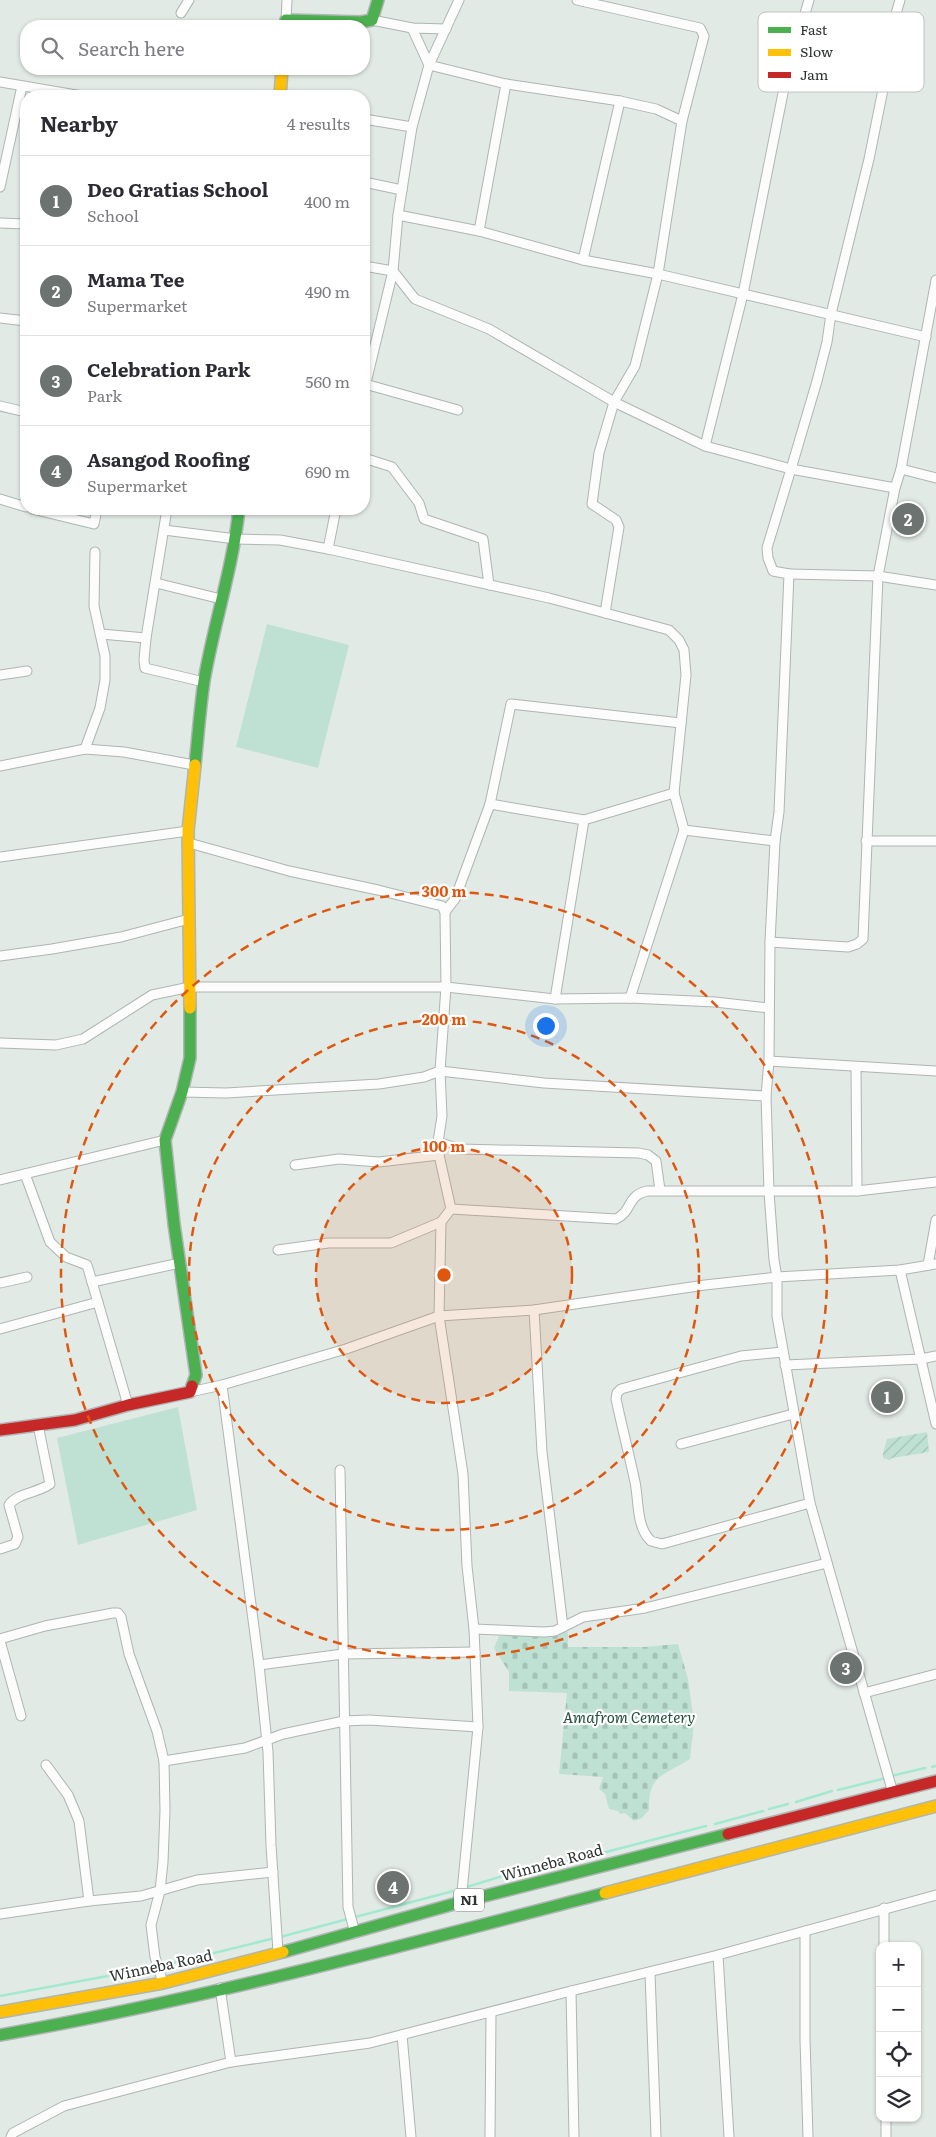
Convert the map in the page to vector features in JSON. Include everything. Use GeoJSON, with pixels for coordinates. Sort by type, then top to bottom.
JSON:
{"type":"FeatureCollection","features":[{"type":"Feature","properties":{"kind":"main road"},"geometry":{"type":"LineString","coordinates":[[372,20],[378,0]]}},
{"type":"Feature","properties":{"kind":"main road"},"geometry":{"type":"LineString","coordinates":[[280,90],[282,75]]}},
{"type":"Feature","properties":{"kind":"main road"},"geometry":{"type":"LineString","coordinates":[[0,1430],[75,1420],[128,1405],[190,1392],[196,1375],[165,1140],[182,1092],[190,1058],[188,831],[204,682],[221,599],[236,539],[238,515]]}},
{"type":"Feature","properties":{"kind":"main road","name":"Winneba Road"},"geometry":{"type":"LineString","coordinates":[[0,2035],[90,2019],[383,1951],[734,1845],[894,1792],[936,1781]]}},
{"type":"Feature","properties":{"kind":"main road","name":"Winneba Road"},"geometry":{"type":"LineString","coordinates":[[0,2012],[163,1983],[355,1933],[461,1902],[734,1845],[936,1806]]}},
{"type":"Feature","properties":{"kind":"main road"},"geometry":{"type":"LineString","coordinates":[[273,1954],[273,1977]]}},
{"type":"Feature","properties":{"kind":"street"},"geometry":{"type":"LineString","coordinates":[[181,13],[189,0]]}},
{"type":"Feature","properties":{"kind":"street"},"geometry":{"type":"LineString","coordinates":[[285,20],[287,0]]}},
{"type":"Feature","properties":{"kind":"street"},"geometry":{"type":"LineString","coordinates":[[370,364],[393,271],[398,215],[412,127],[429,65],[459,0]]}},
{"type":"Feature","properties":{"kind":"street"},"geometry":{"type":"LineString","coordinates":[[577,0],[700,28],[704,36],[682,121],[658,274],[635,366],[614,402],[599,453],[592,492],[592,504],[616,520],[619,527],[605,613]]}},
{"type":"Feature","properties":{"kind":"street"},"geometry":{"type":"LineString","coordinates":[[805,12],[809,0]]}},
{"type":"Feature","properties":{"kind":"street"},"geometry":{"type":"LineString","coordinates":[[372,20],[412,28],[446,29]]}},
{"type":"Feature","properties":{"kind":"street"},"geometry":{"type":"LineString","coordinates":[[412,28],[429,65]]}},
{"type":"Feature","properties":{"kind":"street"},"geometry":{"type":"LineString","coordinates":[[429,65],[506,84],[620,101],[656,109],[682,121]]}},
{"type":"Feature","properties":{"kind":"street"},"geometry":{"type":"LineString","coordinates":[[0,82],[46,90]]}},
{"type":"Feature","properties":{"kind":"street"},"geometry":{"type":"LineString","coordinates":[[479,231],[506,84]]}},
{"type":"Feature","properties":{"kind":"street"},"geometry":{"type":"LineString","coordinates":[[21,90],[22,86]]}},
{"type":"Feature","properties":{"kind":"street"},"geometry":{"type":"LineString","coordinates":[[705,446],[743,294],[783,92]]}},
{"type":"Feature","properties":{"kind":"street"},"geometry":{"type":"LineString","coordinates":[[882,92],[870,152],[831,314],[827,342],[767,548],[768,558],[772,571],[789,574],[878,576],[936,585]]}},
{"type":"Feature","properties":{"kind":"street"},"geometry":{"type":"LineString","coordinates":[[0,187],[20,95]]}},
{"type":"Feature","properties":{"kind":"street"},"geometry":{"type":"LineString","coordinates":[[583,260],[620,101]]}},
{"type":"Feature","properties":{"kind":"street"},"geometry":{"type":"LineString","coordinates":[[370,120],[412,127]]}},
{"type":"Feature","properties":{"kind":"street"},"geometry":{"type":"LineString","coordinates":[[370,183],[402,190]]}},
{"type":"Feature","properties":{"kind":"street"},"geometry":{"type":"LineString","coordinates":[[398,215],[479,231],[583,260],[658,274],[926,337]]}},
{"type":"Feature","properties":{"kind":"street"},"geometry":{"type":"LineString","coordinates":[[0,223],[20,224]]}},
{"type":"Feature","properties":{"kind":"street"},"geometry":{"type":"LineString","coordinates":[[370,267],[393,271],[415,299],[489,329],[614,402],[705,446],[791,469],[895,488]]}},
{"type":"Feature","properties":{"kind":"street"},"geometry":{"type":"LineString","coordinates":[[770,942],[848,947],[857,944],[863,939],[878,576],[895,488],[901,469],[936,280]]}},
{"type":"Feature","properties":{"kind":"street"},"geometry":{"type":"LineString","coordinates":[[0,318],[20,321]]}},
{"type":"Feature","properties":{"kind":"street"},"geometry":{"type":"LineString","coordinates":[[370,389],[458,410]]}},
{"type":"Feature","properties":{"kind":"street"},"geometry":{"type":"LineString","coordinates":[[0,406],[20,411]]}},
{"type":"Feature","properties":{"kind":"street"},"geometry":{"type":"LineString","coordinates":[[370,460],[392,467],[419,503],[424,519],[483,539],[488,585]]}},
{"type":"Feature","properties":{"kind":"street"},"geometry":{"type":"LineString","coordinates":[[901,469],[936,478]]}},
{"type":"Feature","properties":{"kind":"street"},"geometry":{"type":"LineString","coordinates":[[0,499],[20,505]]}},
{"type":"Feature","properties":{"kind":"street"},"geometry":{"type":"LineString","coordinates":[[57,515],[94,524],[96,515]]}},
{"type":"Feature","properties":{"kind":"street"},"geometry":{"type":"LineString","coordinates":[[166,515],[146,638],[145,668],[204,682]]}},
{"type":"Feature","properties":{"kind":"street"},"geometry":{"type":"LineString","coordinates":[[328,549],[335,515]]}},
{"type":"Feature","properties":{"kind":"street"},"geometry":{"type":"LineString","coordinates":[[164,530],[236,539],[280,540],[328,549],[605,613],[669,630],[679,640],[684,650],[686,675],[674,794],[684,830],[630,998]]}},
{"type":"Feature","properties":{"kind":"street"},"geometry":{"type":"LineString","coordinates":[[85,749],[100,708],[105,680],[105,656],[94,606],[96,552]]}},
{"type":"Feature","properties":{"kind":"street"},"geometry":{"type":"LineString","coordinates":[[789,574],[779,812],[775,841],[770,942],[769,1062],[766,1096],[769,1192],[777,1278],[777,1316],[810,1503],[894,1792]]}},
{"type":"Feature","properties":{"kind":"street"},"geometry":{"type":"LineString","coordinates":[[156,583],[221,599]]}},
{"type":"Feature","properties":{"kind":"street"},"geometry":{"type":"LineString","coordinates":[[101,634],[146,638]]}},
{"type":"Feature","properties":{"kind":"street"},"geometry":{"type":"LineString","coordinates":[[0,675],[27,671]]}},
{"type":"Feature","properties":{"kind":"street"},"geometry":{"type":"LineString","coordinates":[[445,912],[455,899],[490,804],[512,704],[681,723]]}},
{"type":"Feature","properties":{"kind":"street"},"geometry":{"type":"LineString","coordinates":[[0,766],[85,749],[117,751],[194,765]]}},
{"type":"Feature","properties":{"kind":"street"},"geometry":{"type":"LineString","coordinates":[[490,804],[584,820],[674,794]]}},
{"type":"Feature","properties":{"kind":"street"},"geometry":{"type":"LineString","coordinates":[[555,999],[584,820]]}},
{"type":"Feature","properties":{"kind":"street"},"geometry":{"type":"LineString","coordinates":[[684,830],[775,841]]}},
{"type":"Feature","properties":{"kind":"street"},"geometry":{"type":"LineString","coordinates":[[0,857],[188,831]]}},
{"type":"Feature","properties":{"kind":"street"},"geometry":{"type":"LineString","coordinates":[[866,841],[936,841]]}},
{"type":"Feature","properties":{"kind":"street"},"geometry":{"type":"LineString","coordinates":[[188,843],[289,871],[442,906],[445,912],[446,987],[440,1071],[442,1116],[438,1142],[451,1209]]}},
{"type":"Feature","properties":{"kind":"street"},"geometry":{"type":"LineString","coordinates":[[0,956],[113,938],[189,919]]}},
{"type":"Feature","properties":{"kind":"street"},"geometry":{"type":"LineString","coordinates":[[0,1043],[56,1044],[83,1039],[152,995],[190,987],[446,987],[555,999],[630,998],[715,1002],[768,1008]]}},
{"type":"Feature","properties":{"kind":"street"},"geometry":{"type":"LineString","coordinates":[[769,1062],[936,1071]]}},
{"type":"Feature","properties":{"kind":"street"},"geometry":{"type":"LineString","coordinates":[[856,1068],[857,1191]]}},
{"type":"Feature","properties":{"kind":"street"},"geometry":{"type":"LineString","coordinates":[[182,1092],[226,1093],[379,1084],[424,1077],[440,1071],[544,1083],[766,1096]]}},
{"type":"Feature","properties":{"kind":"street"},"geometry":{"type":"LineString","coordinates":[[0,1180],[165,1140]]}},
{"type":"Feature","properties":{"kind":"street"},"geometry":{"type":"LineString","coordinates":[[438,1142],[459,1149],[639,1152],[648,1154],[656,1161],[660,1190]]}},
{"type":"Feature","properties":{"kind":"street"},"geometry":{"type":"LineString","coordinates":[[295,1165],[339,1159],[379,1162],[439,1155]]}},
{"type":"Feature","properties":{"kind":"street"},"geometry":{"type":"LineString","coordinates":[[25,1174],[50,1242],[66,1258],[87,1266],[128,1405]]}},
{"type":"Feature","properties":{"kind":"street"},"geometry":{"type":"LineString","coordinates":[[451,1209],[616,1219],[626,1213],[633,1197],[638,1193],[660,1190],[857,1191],[936,1182]]}},
{"type":"Feature","properties":{"kind":"street"},"geometry":{"type":"LineString","coordinates":[[278,1250],[328,1243],[391,1243],[441,1222],[451,1209]]}},
{"type":"Feature","properties":{"kind":"street"},"geometry":{"type":"LineString","coordinates":[[190,1392],[222,1385],[346,1349],[439,1316],[534,1310],[705,1285],[900,1270],[932,1265],[936,1220]]}},
{"type":"Feature","properties":{"kind":"street"},"geometry":{"type":"LineString","coordinates":[[441,1222],[439,1316],[462,1474],[466,1556],[474,1629],[478,1727],[461,1902]]}},
{"type":"Feature","properties":{"kind":"street"},"geometry":{"type":"LineString","coordinates":[[92,1282],[180,1263]]}},
{"type":"Feature","properties":{"kind":"street"},"geometry":{"type":"LineString","coordinates":[[900,1270],[936,1424]]}},
{"type":"Feature","properties":{"kind":"street"},"geometry":{"type":"LineString","coordinates":[[0,1283],[27,1277]]}},
{"type":"Feature","properties":{"kind":"street"},"geometry":{"type":"LineString","coordinates":[[0,1329],[98,1302]]}},
{"type":"Feature","properties":{"kind":"street"},"geometry":{"type":"LineString","coordinates":[[534,1310],[542,1452],[563,1627]]}},
{"type":"Feature","properties":{"kind":"street"},"geometry":{"type":"LineString","coordinates":[[783,1352],[741,1356],[621,1389],[617,1393],[616,1399],[635,1481],[640,1520],[651,1541],[662,1544],[810,1503]]}},
{"type":"Feature","properties":{"kind":"street"},"geometry":{"type":"LineString","coordinates":[[785,1365],[921,1359],[936,1356]]}},
{"type":"Feature","properties":{"kind":"street"},"geometry":{"type":"LineString","coordinates":[[222,1385],[267,1740],[273,1872],[273,1954]]}},
{"type":"Feature","properties":{"kind":"street"},"geometry":{"type":"LineString","coordinates":[[681,1444],[793,1414]]}},
{"type":"Feature","properties":{"kind":"street"},"geometry":{"type":"LineString","coordinates":[[0,1549],[15,1544],[18,1537],[9,1506],[13,1500],[50,1484],[38,1425]]}},
{"type":"Feature","properties":{"kind":"street"},"geometry":{"type":"LineString","coordinates":[[340,1470],[348,1907],[355,1933]]}},
{"type":"Feature","properties":{"kind":"street"},"geometry":{"type":"LineString","coordinates":[[474,1629],[555,1631],[583,1617],[639,1610],[827,1563]]}},
{"type":"Feature","properties":{"kind":"street"},"geometry":{"type":"LineString","coordinates":[[21,1716],[0,1640],[45,1626],[118,1613],[121,1617],[133,1668],[157,1731],[164,1761],[165,1841],[160,1891],[153,1916],[151,1935],[163,1983]]}},
{"type":"Feature","properties":{"kind":"street"},"geometry":{"type":"LineString","coordinates":[[259,1665],[343,1654],[475,1652]]}},
{"type":"Feature","properties":{"kind":"street"},"geometry":{"type":"LineString","coordinates":[[864,1693],[936,1674]]}},
{"type":"Feature","properties":{"kind":"street"},"geometry":{"type":"LineString","coordinates":[[0,1679],[10,1677]]}},
{"type":"Feature","properties":{"kind":"street"},"geometry":{"type":"LineString","coordinates":[[164,1761],[246,1748],[283,1734],[344,1721],[369,1720],[478,1727]]}},
{"type":"Feature","properties":{"kind":"street"},"geometry":{"type":"LineString","coordinates":[[46,1765],[68,1795],[78,1821],[89,1900]]}},
{"type":"Feature","properties":{"kind":"street"},"geometry":{"type":"LineString","coordinates":[[0,1914],[89,1900],[141,1896],[197,1880],[273,1872]]}},
{"type":"Feature","properties":{"kind":"street"},"geometry":{"type":"LineString","coordinates":[[11,2137],[13,2133],[64,2106],[231,2062],[344,2048],[402,2035],[650,1973],[936,1895]]}},
{"type":"Feature","properties":{"kind":"street"},"geometry":{"type":"LineString","coordinates":[[884,1908],[884,1942]]}},
{"type":"Feature","properties":{"kind":"street"},"geometry":{"type":"LineString","coordinates":[[805,1931],[805,2039],[808,2137]]}},
{"type":"Feature","properties":{"kind":"street"},"geometry":{"type":"LineString","coordinates":[[718,1955],[729,2137]]}},
{"type":"Feature","properties":{"kind":"street"},"geometry":{"type":"LineString","coordinates":[[650,1973],[656,2137]]}},
{"type":"Feature","properties":{"kind":"street"},"geometry":{"type":"LineString","coordinates":[[220,1988],[231,2062]]}},
{"type":"Feature","properties":{"kind":"street"},"geometry":{"type":"LineString","coordinates":[[572,1991],[574,2137]]}},
{"type":"Feature","properties":{"kind":"street"},"geometry":{"type":"LineString","coordinates":[[490,2137],[491,2013]]}},
{"type":"Feature","properties":{"kind":"street"},"geometry":{"type":"LineString","coordinates":[[402,2035],[411,2137]]}},
{"type":"Feature","properties":{"kind":"street"},"geometry":{"type":"LineString","coordinates":[[886,2122],[886,2137]]}},
{"type":"Feature","properties":{"kind":"green space"},"geometry":{"type":"Polygon","coordinates":[[[267,624],[349,645],[318,768],[236,747],[267,624]]]}},
{"type":"Feature","properties":{"kind":"green space"},"geometry":{"type":"Polygon","coordinates":[[[178,1407],[197,1510],[78,1545],[57,1438],[178,1407]]]}},
{"type":"Feature","properties":{"kind":"green space"},"geometry":{"type":"Polygon","coordinates":[[[927,1432],[929,1452],[889,1460],[883,1458],[887,1439],[927,1432]]]}},
{"type":"Feature","properties":{"kind":"green space","name":"Amafrom Cemetery"},"geometry":{"type":"Polygon","coordinates":[[[568,1632],[568,1647],[644,1647],[678,1644],[688,1679],[694,1722],[690,1759],[665,1773],[654,1783],[649,1798],[649,1810],[642,1818],[634,1821],[625,1813],[620,1814],[618,1811],[609,1809],[605,1794],[599,1789],[603,1777],[559,1774],[567,1693],[509,1691],[509,1672],[494,1648],[499,1636],[568,1632]]]}},
{"type":"Feature","properties":{"kind":"waterway"},"geometry":{"type":"LineString","coordinates":[[932,1767],[936,1766]]}},
{"type":"Feature","properties":{"kind":"waterway"},"geometry":{"type":"LineString","coordinates":[[891,1776],[925,1768]]}},
{"type":"Feature","properties":{"kind":"waterway"},"geometry":{"type":"LineString","coordinates":[[838,1790],[886,1778]]}},
{"type":"Feature","properties":{"kind":"waterway"},"geometry":{"type":"LineString","coordinates":[[796,1802],[832,1791]]}},
{"type":"Feature","properties":{"kind":"waterway"},"geometry":{"type":"LineString","coordinates":[[769,1809],[788,1804]]}},
{"type":"Feature","properties":{"kind":"waterway"},"geometry":{"type":"LineString","coordinates":[[715,1824],[763,1811]]}},
{"type":"Feature","properties":{"kind":"waterway"},"geometry":{"type":"LineString","coordinates":[[602,1853],[706,1826]]}},
{"type":"Feature","properties":{"kind":"waterway"},"geometry":{"type":"LineString","coordinates":[[280,1937],[457,1890],[532,1867],[548,1867],[596,1855]]}},
{"type":"Feature","properties":{"kind":"waterway"},"geometry":{"type":"LineString","coordinates":[[161,1966],[275,1938]]}},
{"type":"Feature","properties":{"kind":"waterway"},"geometry":{"type":"LineString","coordinates":[[0,1996],[156,1967]]}},
{"type":"Feature","properties":{"kind":"traffic: fast"},"geometry":{"type":"LineString","coordinates":[[370,20],[372,20],[378,0]]}},
{"type":"Feature","properties":{"kind":"traffic: fast"},"geometry":{"type":"LineString","coordinates":[[195,765],[204,681],[228,574],[238,515]]}},
{"type":"Feature","properties":{"kind":"traffic: fast"},"geometry":{"type":"LineString","coordinates":[[190,1008],[190,1058],[182,1092],[165,1140],[174,1224],[196,1375],[192,1386]]}},
{"type":"Feature","properties":{"kind":"traffic: fast"},"geometry":{"type":"LineString","coordinates":[[283,1952],[461,1902],[728,1834]]}},
{"type":"Feature","properties":{"kind":"traffic: fast"},"geometry":{"type":"LineString","coordinates":[[0,2035],[76,2021],[228,1988],[605,1893]]}},
{"type":"Feature","properties":{"kind":"traffic: slow"},"geometry":{"type":"LineString","coordinates":[[280,90],[282,75]]}},
{"type":"Feature","properties":{"kind":"traffic: slow"},"geometry":{"type":"LineString","coordinates":[[190,1008],[188,831],[195,765]]}},
{"type":"Feature","properties":{"kind":"traffic: slow"},"geometry":{"type":"LineString","coordinates":[[605,1893],[936,1806]]}},
{"type":"Feature","properties":{"kind":"traffic: slow"},"geometry":{"type":"LineString","coordinates":[[0,2012],[163,1983],[283,1952]]}},
{"type":"Feature","properties":{"kind":"traffic: jam"},"geometry":{"type":"LineString","coordinates":[[0,1430],[75,1420],[128,1405],[190,1392],[192,1386]]}},
{"type":"Feature","properties":{"kind":"traffic: jam"},"geometry":{"type":"LineString","coordinates":[[728,1834],[936,1781]]}},
{"type":"Feature","properties":{"kind":"place","name":"Mama Tee"},"geometry":{"type":"Point","coordinates":[908,519]}},
{"type":"Feature","properties":{"kind":"place","name":"Deo Gratias School"},"geometry":{"type":"Point","coordinates":[887,1397]}},
{"type":"Feature","properties":{"kind":"place","name":"Celebration Park"},"geometry":{"type":"Point","coordinates":[846,1668]}},
{"type":"Feature","properties":{"kind":"place","name":"Asangod Roofing"},"geometry":{"type":"Point","coordinates":[393,1887]}}]}
